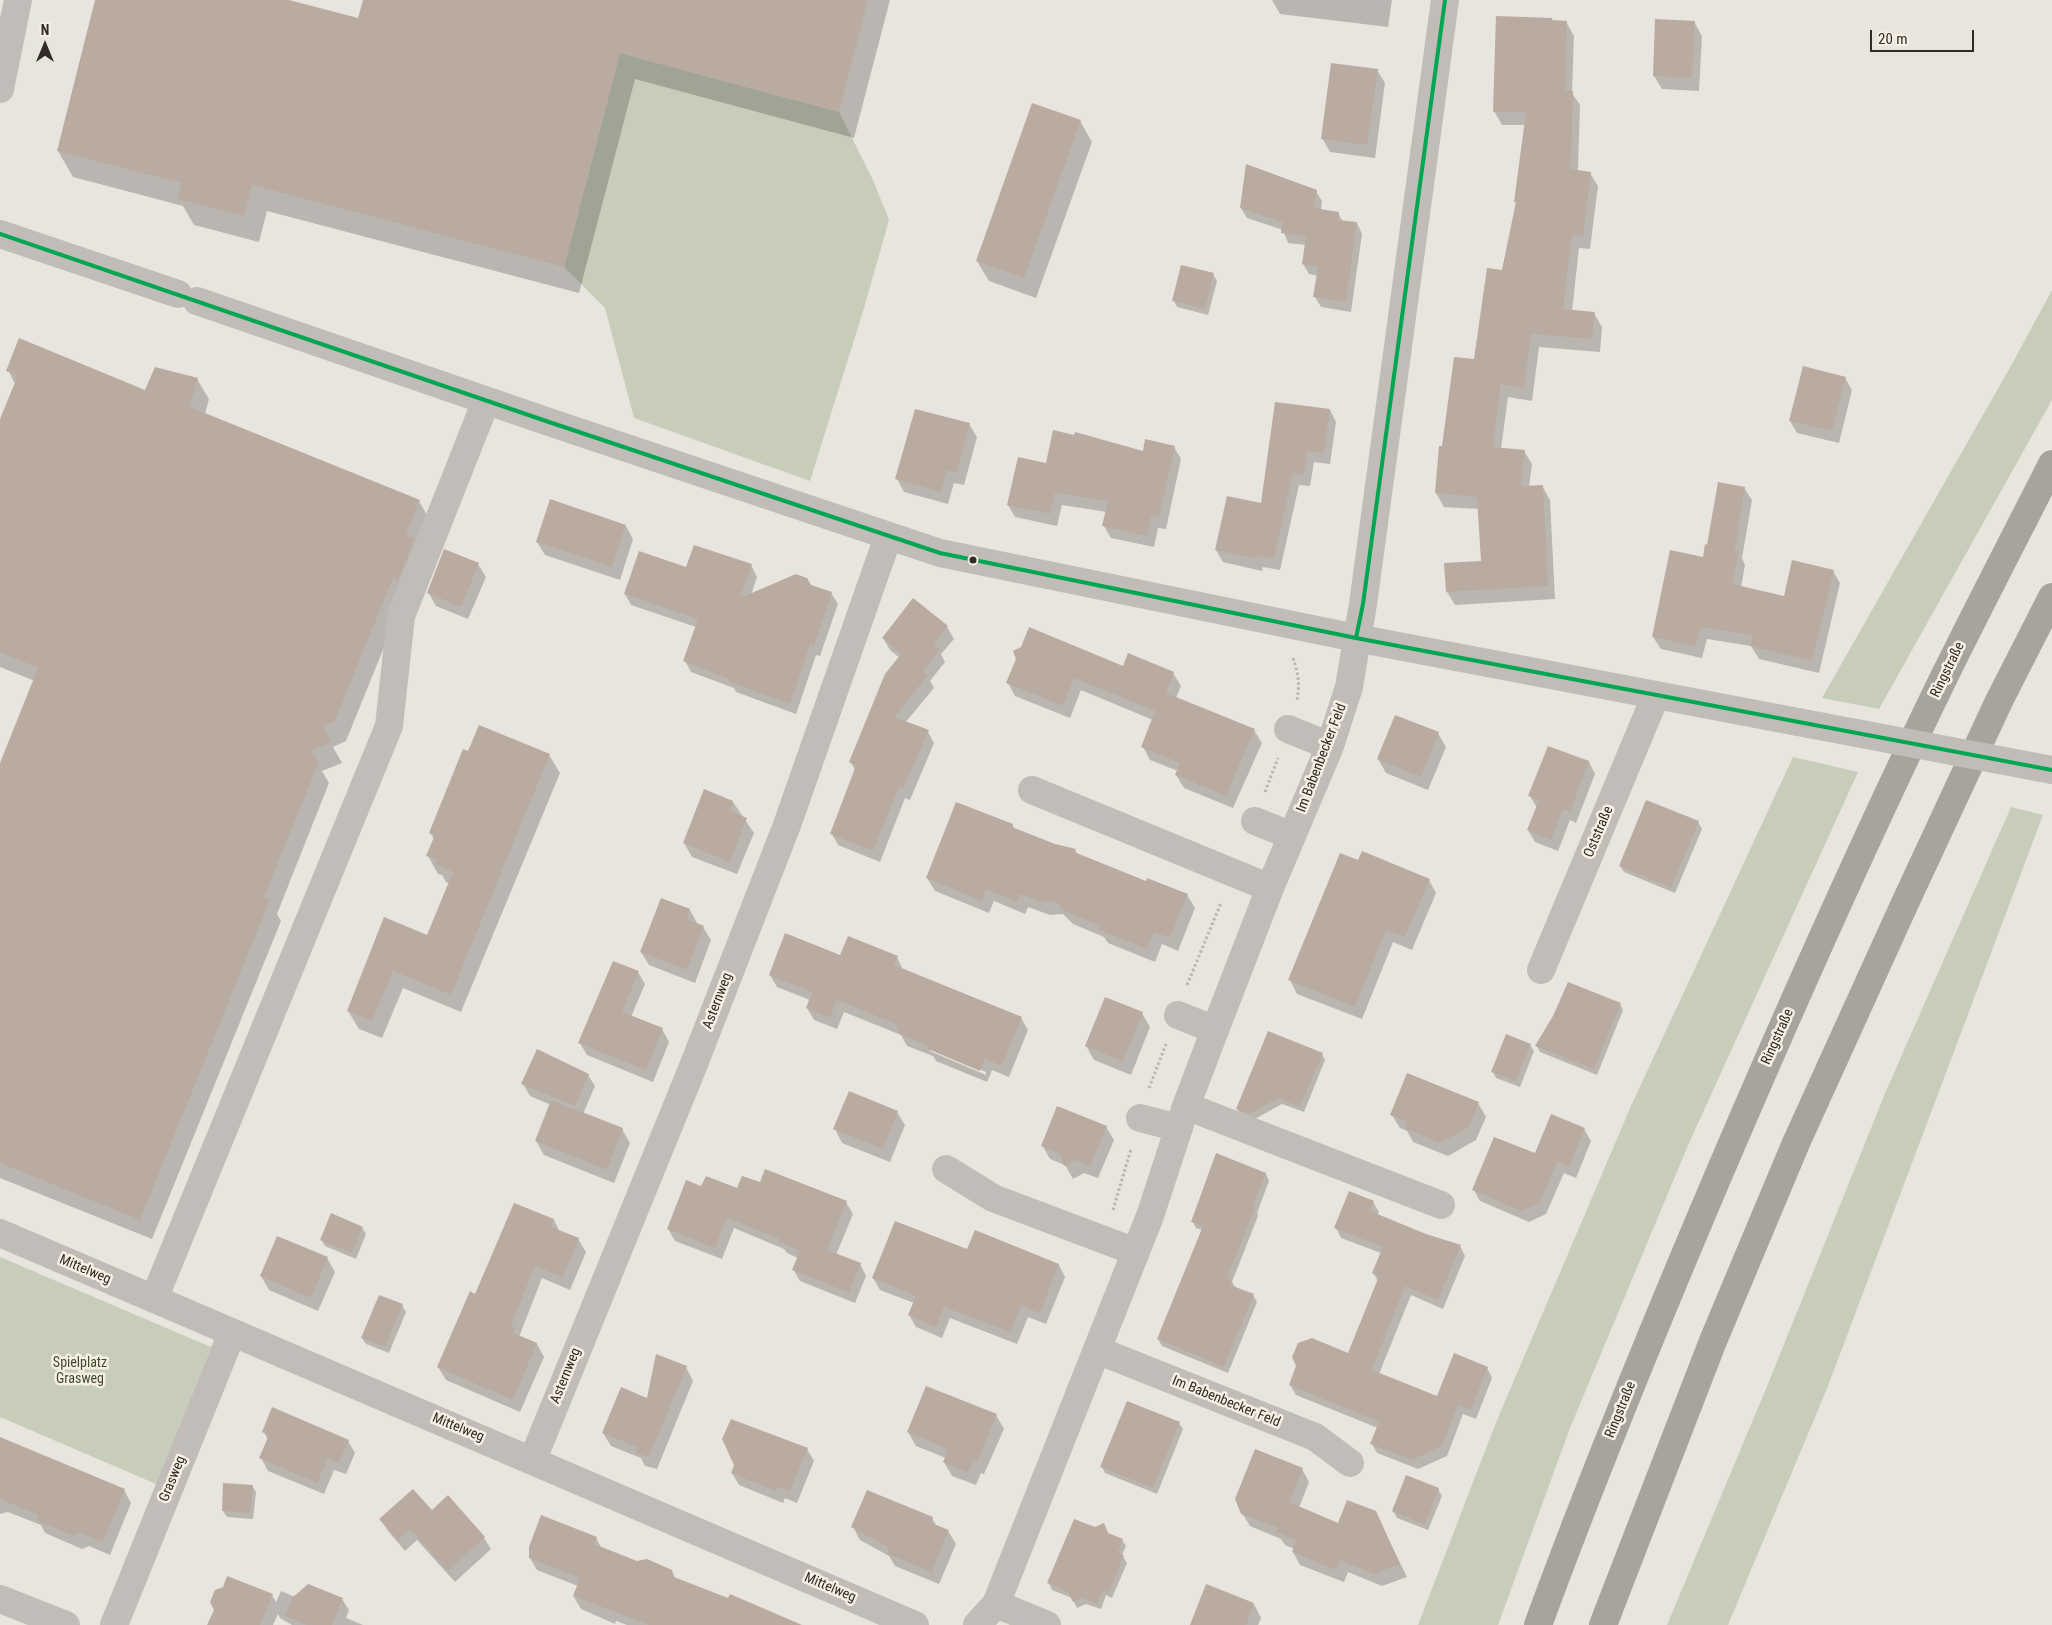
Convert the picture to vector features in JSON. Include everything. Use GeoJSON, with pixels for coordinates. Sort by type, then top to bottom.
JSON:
{"type":"FeatureCollection","features":[{"type":"Feature","properties":{"kind":"highway","name":"Ringstraße"},"geometry":{"type":"LineString","coordinates":[[1538,1625],[1568,1542],[1665,1300],[1766,1063],[1855,863],[1946,674],[2052,464]]}},
{"type":"Feature","properties":{"kind":"highway"},"geometry":{"type":"LineString","coordinates":[[1603,1625],[1713,1340],[1796,1143],[1909,894],[2000,701],[2052,597]]}},
{"type":"Feature","properties":{"kind":"street"},"geometry":{"type":"LineString","coordinates":[[0,88],[18,0]]}},
{"type":"Feature","properties":{"kind":"street","name":"Im Babenbecker Feld"},"geometry":{"type":"LineString","coordinates":[[977,1625],[996,1604],[1098,1350],[1150,1216],[1182,1117],[1215,1030],[1270,888],[1330,746],[1348,687],[1363,604],[1445,0]]}},
{"type":"Feature","properties":{"kind":"street"},"geometry":{"type":"LineString","coordinates":[[0,234],[940,554],[1356,638],[2052,770]]}},
{"type":"Feature","properties":{"kind":"street"},"geometry":{"type":"LineString","coordinates":[[154,1299],[389,726],[401,616],[486,401]]}},
{"type":"Feature","properties":{"kind":"street","name":"Asternweg"},"geometry":{"type":"LineString","coordinates":[[533,1459],[694,1064],[784,834],[888,537]]}},
{"type":"Feature","properties":{"kind":"street","name":"Oststraße"},"geometry":{"type":"LineString","coordinates":[[1541,970],[1656,695]]}},
{"type":"Feature","properties":{"kind":"street"},"geometry":{"type":"LineString","coordinates":[[1288,730],[1330,746]]}},
{"type":"Feature","properties":{"kind":"street"},"geometry":{"type":"LineString","coordinates":[[1032,790],[1270,888]]}},
{"type":"Feature","properties":{"kind":"street"},"geometry":{"type":"LineString","coordinates":[[1255,821],[1292,836]]}},
{"type":"Feature","properties":{"kind":"street"},"geometry":{"type":"LineString","coordinates":[[1178,1015],[1215,1030]]}},
{"type":"Feature","properties":{"kind":"street"},"geometry":{"type":"LineString","coordinates":[[1140,1118],[1182,1117],[1441,1205]]}},
{"type":"Feature","properties":{"kind":"street"},"geometry":{"type":"LineString","coordinates":[[946,1169],[993,1198],[1136,1252]]}},
{"type":"Feature","properties":{"kind":"street","name":"Mittelweg"},"geometry":{"type":"LineString","coordinates":[[0,1233],[533,1459],[916,1625]]}},
{"type":"Feature","properties":{"kind":"street","name":"Grasweg"},"geometry":{"type":"LineString","coordinates":[[114,1625],[232,1333]]}},
{"type":"Feature","properties":{"kind":"street","name":"Im Babenbecker Feld"},"geometry":{"type":"LineString","coordinates":[[1098,1350],[1315,1438],[1350,1463]]}},
{"type":"Feature","properties":{"kind":"street"},"geometry":{"type":"LineString","coordinates":[[0,1599],[66,1625]]}},
{"type":"Feature","properties":{"kind":"street"},"geometry":{"type":"LineString","coordinates":[[996,1604],[1047,1625]]}},
{"type":"Feature","properties":{"kind":"green space"},"geometry":{"type":"Polygon","coordinates":[[[620,53],[839,112],[873,180],[889,220],[864,308],[810,481],[634,418],[605,308],[564,267],[620,53]]]}},
{"type":"Feature","properties":{"kind":"green space"},"geometry":{"type":"Polygon","coordinates":[[[2052,290],[2052,400],[1879,709],[1822,698],[2012,364],[2052,290]]]}},
{"type":"Feature","properties":{"kind":"green space"},"geometry":{"type":"Polygon","coordinates":[[[1793,757],[1858,772],[1689,1143],[1570,1428],[1498,1625],[1418,1625],[1495,1425],[1631,1106],[1793,757]]]}},
{"type":"Feature","properties":{"kind":"green space"},"geometry":{"type":"Polygon","coordinates":[[[2011,807],[2043,815],[1828,1386],[1728,1625],[1667,1625],[1768,1384],[1886,1091],[2011,807]]]}},
{"type":"Feature","properties":{"kind":"green space","name":"Spielplatz Grasweg"},"geometry":{"type":"Polygon","coordinates":[[[0,1257],[211,1347],[156,1484],[0,1417],[0,1257]]]}},
{"type":"Feature","properties":{"kind":"building"},"geometry":{"type":"Polygon","coordinates":[[[95,0],[289,0],[358,18],[363,0],[868,0],[839,112],[620,53],[564,267],[252,185],[244,216],[178,199],[181,183],[57,151],[95,0]]]}},
{"type":"Feature","properties":{"kind":"building"},"geometry":{"type":"Polygon","coordinates":[[[1496,16],[1552,18],[1552,20],[1567,21],[1565,90],[1573,91],[1571,169],[1591,172],[1583,236],[1572,235],[1563,309],[1595,312],[1592,339],[1531,334],[1524,388],[1501,384],[1493,447],[1525,450],[1521,486],[1543,485],[1548,586],[1446,592],[1444,563],[1481,561],[1477,497],[1435,493],[1439,446],[1442,446],[1454,357],[1474,359],[1487,268],[1502,270],[1516,202],[1514,202],[1526,112],[1493,112],[1496,16]]]}},
{"type":"Feature","properties":{"kind":"building"},"geometry":{"type":"Polygon","coordinates":[[[1655,19],[1695,21],[1692,78],[1653,76],[1655,19]]]}},
{"type":"Feature","properties":{"kind":"building"},"geometry":{"type":"Polygon","coordinates":[[[1331,63],[1378,69],[1367,145],[1321,139],[1331,63]]]}},
{"type":"Feature","properties":{"kind":"building"},"geometry":{"type":"Polygon","coordinates":[[[1032,103],[1081,120],[1024,278],[976,261],[1032,103]]]}},
{"type":"Feature","properties":{"kind":"building"},"geometry":{"type":"Polygon","coordinates":[[[1246,164],[1317,190],[1314,208],[1339,212],[1338,220],[1357,222],[1346,302],[1313,297],[1318,267],[1302,264],[1306,236],[1281,233],[1282,222],[1240,208],[1246,164]]]}},
{"type":"Feature","properties":{"kind":"building"},"geometry":{"type":"Polygon","coordinates":[[[1181,265],[1214,273],[1205,309],[1172,301],[1181,265]]]}},
{"type":"Feature","properties":{"kind":"building"},"geometry":{"type":"Polygon","coordinates":[[[19,338],[145,390],[155,367],[198,378],[190,407],[420,500],[406,534],[415,538],[398,581],[393,578],[335,721],[323,726],[331,742],[311,751],[319,762],[264,897],[270,900],[140,1220],[0,1163],[0,763],[38,668],[0,652],[0,419],[18,375],[6,371],[19,338]]]}},
{"type":"Feature","properties":{"kind":"building"},"geometry":{"type":"Polygon","coordinates":[[[1803,366],[1846,377],[1832,431],[1789,421],[1803,366]]]}},
{"type":"Feature","properties":{"kind":"building"},"geometry":{"type":"Polygon","coordinates":[[[1275,402],[1330,409],[1324,453],[1307,451],[1304,475],[1293,473],[1274,559],[1257,556],[1256,559],[1215,550],[1227,496],[1261,503],[1275,402]]]}},
{"type":"Feature","properties":{"kind":"building"},"geometry":{"type":"Polygon","coordinates":[[[915,409],[970,423],[957,473],[947,470],[941,492],[895,479],[915,409]]]}},
{"type":"Feature","properties":{"kind":"building"},"geometry":{"type":"Polygon","coordinates":[[[1053,430],[1074,435],[1075,432],[1143,451],[1145,439],[1175,446],[1159,517],[1151,516],[1147,536],[1102,526],[1108,501],[1055,493],[1050,514],[1007,505],[1018,457],[1046,463],[1053,430]]]}},
{"type":"Feature","properties":{"kind":"building"},"geometry":{"type":"Polygon","coordinates":[[[1718,482],[1745,487],[1735,550],[1739,551],[1732,584],[1784,596],[1792,560],[1834,570],[1812,661],[1750,646],[1753,635],[1700,627],[1696,646],[1652,637],[1670,550],[1703,557],[1705,544],[1707,545],[1718,482]]]}},
{"type":"Feature","properties":{"kind":"building"},"geometry":{"type":"Polygon","coordinates":[[[550,499],[626,525],[612,567],[536,542],[550,499]]]}},
{"type":"Feature","properties":{"kind":"building"},"geometry":{"type":"Polygon","coordinates":[[[694,545],[752,564],[740,598],[796,574],[807,578],[811,585],[832,592],[814,646],[810,645],[790,704],[728,681],[729,679],[683,661],[698,619],[624,594],[639,551],[686,567],[694,545]]]}},
{"type":"Feature","properties":{"kind":"building"},"geometry":{"type":"Polygon","coordinates":[[[444,549],[479,563],[461,607],[427,593],[444,549]]]}},
{"type":"Feature","properties":{"kind":"building"},"geometry":{"type":"Polygon","coordinates":[[[913,598],[948,626],[934,644],[940,649],[923,671],[928,675],[894,717],[929,730],[903,789],[899,787],[873,851],[830,834],[857,763],[855,765],[849,762],[885,674],[901,654],[882,638],[913,598]]]}},
{"type":"Feature","properties":{"kind":"building"},"geometry":{"type":"Polygon","coordinates":[[[1029,627],[1123,666],[1128,653],[1174,672],[1166,693],[1255,729],[1226,796],[1175,775],[1180,763],[1141,747],[1155,711],[1074,678],[1063,706],[1006,683],[1016,659],[1013,651],[1021,647],[1029,627]]]}},
{"type":"Feature","properties":{"kind":"building"},"geometry":{"type":"Polygon","coordinates":[[[1395,715],[1439,732],[1421,777],[1377,759],[1395,715]]]}},
{"type":"Feature","properties":{"kind":"building"},"geometry":{"type":"Polygon","coordinates":[[[479,725],[550,754],[451,995],[393,971],[372,1021],[347,1011],[384,917],[427,935],[453,872],[434,864],[437,860],[426,856],[435,835],[429,833],[463,749],[468,751],[479,725]]]}},
{"type":"Feature","properties":{"kind":"building"},"geometry":{"type":"Polygon","coordinates":[[[1548,746],[1589,761],[1570,812],[1563,809],[1551,840],[1527,830],[1539,800],[1528,796],[1548,746]]]}},
{"type":"Feature","properties":{"kind":"building"},"geometry":{"type":"Polygon","coordinates":[[[704,789],[733,801],[730,811],[747,818],[730,862],[683,843],[704,789]]]}},
{"type":"Feature","properties":{"kind":"building"},"geometry":{"type":"Polygon","coordinates":[[[1646,800],[1699,821],[1671,888],[1619,866],[1646,800]]]}},
{"type":"Feature","properties":{"kind":"building"},"geometry":{"type":"Polygon","coordinates":[[[956,802],[1013,824],[1012,827],[1055,844],[1076,849],[1074,852],[1146,881],[1147,878],[1188,894],[1170,938],[1154,932],[1147,949],[1099,930],[1100,926],[1064,911],[1055,901],[1042,902],[1020,894],[1017,902],[986,889],[982,901],[926,878],[956,802]]]}},
{"type":"Feature","properties":{"kind":"building"},"geometry":{"type":"Polygon","coordinates":[[[1362,851],[1430,879],[1405,937],[1386,930],[1355,1007],[1288,980],[1340,853],[1358,860],[1362,851]]]}},
{"type":"Feature","properties":{"kind":"building"},"geometry":{"type":"Polygon","coordinates":[[[661,898],[690,909],[687,919],[704,926],[687,970],[640,952],[661,898]]]}},
{"type":"Feature","properties":{"kind":"building"},"geometry":{"type":"Polygon","coordinates":[[[785,933],[840,955],[848,936],[898,956],[894,965],[1022,1017],[1002,1066],[985,1059],[980,1071],[928,1049],[929,1046],[899,1034],[896,1024],[837,1000],[830,1018],[806,1008],[812,992],[769,975],[785,933]]]}},
{"type":"Feature","properties":{"kind":"building"},"geometry":{"type":"Polygon","coordinates":[[[613,961],[639,971],[622,1012],[663,1028],[646,1070],[578,1043],[613,961]]]}},
{"type":"Feature","properties":{"kind":"building"},"geometry":{"type":"Polygon","coordinates":[[[1568,982],[1621,1003],[1594,1069],[1535,1046],[1553,1016],[1568,982]]]}},
{"type":"Feature","properties":{"kind":"building"},"geometry":{"type":"Polygon","coordinates":[[[1105,997],[1143,1012],[1123,1062],[1085,1046],[1105,997]]]}},
{"type":"Feature","properties":{"kind":"building"},"geometry":{"type":"Polygon","coordinates":[[[1268,1031],[1323,1053],[1300,1107],[1278,1098],[1249,1114],[1236,1109],[1268,1031]]]}},
{"type":"Feature","properties":{"kind":"building"},"geometry":{"type":"Polygon","coordinates":[[[1506,1034],[1531,1044],[1516,1081],[1491,1072],[1506,1034]]]}},
{"type":"Feature","properties":{"kind":"building"},"geometry":{"type":"Polygon","coordinates":[[[537,1049],[589,1074],[575,1106],[521,1084],[537,1049]]]}},
{"type":"Feature","properties":{"kind":"building"},"geometry":{"type":"Polygon","coordinates":[[[1407,1073],[1479,1102],[1469,1127],[1440,1143],[1404,1128],[1406,1121],[1390,1115],[1407,1073]]]}},
{"type":"Feature","properties":{"kind":"building"},"geometry":{"type":"Polygon","coordinates":[[[849,1091],[898,1111],[883,1149],[833,1129],[849,1091]]]}},
{"type":"Feature","properties":{"kind":"building"},"geometry":{"type":"Polygon","coordinates":[[[551,1100],[623,1128],[607,1170],[535,1141],[551,1100]]]}},
{"type":"Feature","properties":{"kind":"building"},"geometry":{"type":"Polygon","coordinates":[[[1057,1106],[1107,1126],[1090,1166],[1076,1160],[1064,1166],[1060,1154],[1041,1146],[1057,1106]]]}},
{"type":"Feature","properties":{"kind":"building"},"geometry":{"type":"Polygon","coordinates":[[[1551,1114],[1585,1128],[1569,1167],[1557,1162],[1540,1203],[1522,1211],[1472,1190],[1494,1137],[1535,1153],[1551,1114]]]}},
{"type":"Feature","properties":{"kind":"building"},"geometry":{"type":"Polygon","coordinates":[[[1216,1153],[1266,1173],[1253,1207],[1255,1208],[1227,1278],[1232,1280],[1230,1285],[1254,1294],[1224,1367],[1157,1339],[1203,1226],[1191,1222],[1216,1153]]]}},
{"type":"Feature","properties":{"kind":"building"},"geometry":{"type":"Polygon","coordinates":[[[765,1169],[847,1201],[827,1250],[861,1263],[849,1293],[792,1270],[800,1251],[779,1242],[780,1239],[727,1218],[715,1248],[667,1229],[686,1180],[701,1186],[706,1176],[737,1188],[742,1176],[760,1182],[765,1169]]]}},
{"type":"Feature","properties":{"kind":"building"},"geometry":{"type":"Polygon","coordinates":[[[1349,1191],[1374,1201],[1370,1211],[1426,1234],[1461,1245],[1438,1300],[1405,1286],[1372,1370],[1437,1396],[1454,1353],[1488,1367],[1471,1410],[1458,1405],[1442,1446],[1412,1460],[1370,1444],[1379,1422],[1289,1385],[1296,1366],[1292,1357],[1298,1343],[1312,1338],[1348,1353],[1379,1276],[1372,1273],[1383,1247],[1334,1228],[1349,1191]]]}},
{"type":"Feature","properties":{"kind":"building"},"geometry":{"type":"Polygon","coordinates":[[[514,1203],[554,1219],[551,1227],[579,1238],[563,1278],[535,1266],[511,1326],[515,1328],[513,1333],[537,1343],[513,1400],[437,1367],[470,1291],[475,1294],[514,1203]]]}},
{"type":"Feature","properties":{"kind":"building"},"geometry":{"type":"Polygon","coordinates":[[[331,1213],[363,1227],[352,1253],[320,1240],[331,1213]]]}},
{"type":"Feature","properties":{"kind":"building"},"geometry":{"type":"Polygon","coordinates":[[[895,1221],[967,1249],[975,1230],[1059,1264],[1040,1313],[1021,1306],[1010,1332],[944,1307],[936,1327],[908,1315],[916,1296],[872,1278],[895,1221]]]}},
{"type":"Feature","properties":{"kind":"building"},"geometry":{"type":"Polygon","coordinates":[[[277,1236],[328,1257],[311,1298],[260,1276],[277,1236]]]}},
{"type":"Feature","properties":{"kind":"building"},"geometry":{"type":"Polygon","coordinates":[[[379,1295],[403,1304],[385,1347],[361,1338],[379,1295]]]}},
{"type":"Feature","properties":{"kind":"building"},"geometry":{"type":"Polygon","coordinates":[[[656,1354],[687,1366],[649,1457],[636,1453],[637,1447],[602,1433],[621,1387],[647,1398],[656,1354]]]}},
{"type":"Feature","properties":{"kind":"building"},"geometry":{"type":"Polygon","coordinates":[[[926,1386],[997,1414],[977,1462],[974,1460],[968,1473],[943,1462],[948,1449],[907,1432],[926,1386]]]}},
{"type":"Feature","properties":{"kind":"building"},"geometry":{"type":"Polygon","coordinates":[[[1127,1401],[1180,1422],[1153,1488],[1100,1467],[1127,1401]]]}},
{"type":"Feature","properties":{"kind":"building"},"geometry":{"type":"Polygon","coordinates":[[[272,1407],[349,1440],[339,1463],[328,1458],[317,1483],[259,1458],[269,1435],[262,1432],[272,1407]]]}},
{"type":"Feature","properties":{"kind":"building"},"geometry":{"type":"Polygon","coordinates":[[[731,1419],[808,1448],[790,1491],[778,1487],[776,1491],[731,1473],[734,1465],[722,1439],[731,1419]]]}},
{"type":"Feature","properties":{"kind":"building"},"geometry":{"type":"Polygon","coordinates":[[[0,1437],[125,1489],[103,1542],[81,1533],[74,1536],[36,1520],[38,1515],[0,1499],[0,1437]]]}},
{"type":"Feature","properties":{"kind":"building"},"geometry":{"type":"Polygon","coordinates":[[[1255,1449],[1303,1468],[1289,1502],[1338,1523],[1347,1500],[1376,1511],[1400,1564],[1374,1574],[1340,1560],[1336,1570],[1292,1552],[1296,1540],[1276,1532],[1278,1528],[1241,1514],[1235,1499],[1255,1449]]]}},
{"type":"Feature","properties":{"kind":"building"},"geometry":{"type":"Polygon","coordinates":[[[1406,1475],[1439,1488],[1425,1525],[1392,1511],[1406,1475]]]}},
{"type":"Feature","properties":{"kind":"building"},"geometry":{"type":"Polygon","coordinates":[[[223,1483],[253,1485],[250,1513],[222,1511],[223,1483]]]}},
{"type":"Feature","properties":{"kind":"building"},"geometry":{"type":"Polygon","coordinates":[[[413,1489],[432,1510],[448,1495],[485,1537],[448,1571],[410,1529],[398,1540],[379,1519],[413,1489]]]}},
{"type":"Feature","properties":{"kind":"building"},"geometry":{"type":"Polygon","coordinates":[[[867,1490],[933,1517],[931,1523],[949,1530],[932,1572],[887,1554],[889,1548],[851,1527],[867,1490]]]}},
{"type":"Feature","properties":{"kind":"building"},"geometry":{"type":"Polygon","coordinates":[[[541,1515],[597,1537],[594,1544],[637,1561],[647,1559],[672,1570],[674,1577],[728,1598],[730,1594],[802,1625],[649,1625],[573,1596],[580,1578],[529,1558],[529,1547],[541,1515]]]}},
{"type":"Feature","properties":{"kind":"building"},"geometry":{"type":"Polygon","coordinates":[[[1074,1519],[1095,1527],[1104,1523],[1108,1533],[1123,1539],[1118,1553],[1124,1555],[1109,1592],[1103,1590],[1097,1604],[1082,1598],[1073,1602],[1068,1592],[1047,1583],[1074,1519]]]}},
{"type":"Feature","properties":{"kind":"building"},"geometry":{"type":"Polygon","coordinates":[[[227,1576],[273,1594],[260,1625],[207,1625],[214,1610],[210,1602],[215,1590],[223,1587],[227,1576]]]}},
{"type":"Feature","properties":{"kind":"building"},"geometry":{"type":"Polygon","coordinates":[[[308,1584],[343,1598],[332,1625],[306,1625],[285,1616],[292,1598],[308,1584]]]}},
{"type":"Feature","properties":{"kind":"building"},"geometry":{"type":"Polygon","coordinates":[[[1206,1584],[1254,1603],[1246,1625],[1190,1625],[1206,1584]]]}},
{"type":"Feature","properties":{"kind":"transit line"},"geometry":{"type":"LineString","coordinates":[[1356,638],[1363,604],[1445,0]]}},
{"type":"Feature","properties":{"kind":"transit line"},"geometry":{"type":"LineString","coordinates":[[0,234],[546,421],[940,553],[1356,638],[2052,770]]}}]}
